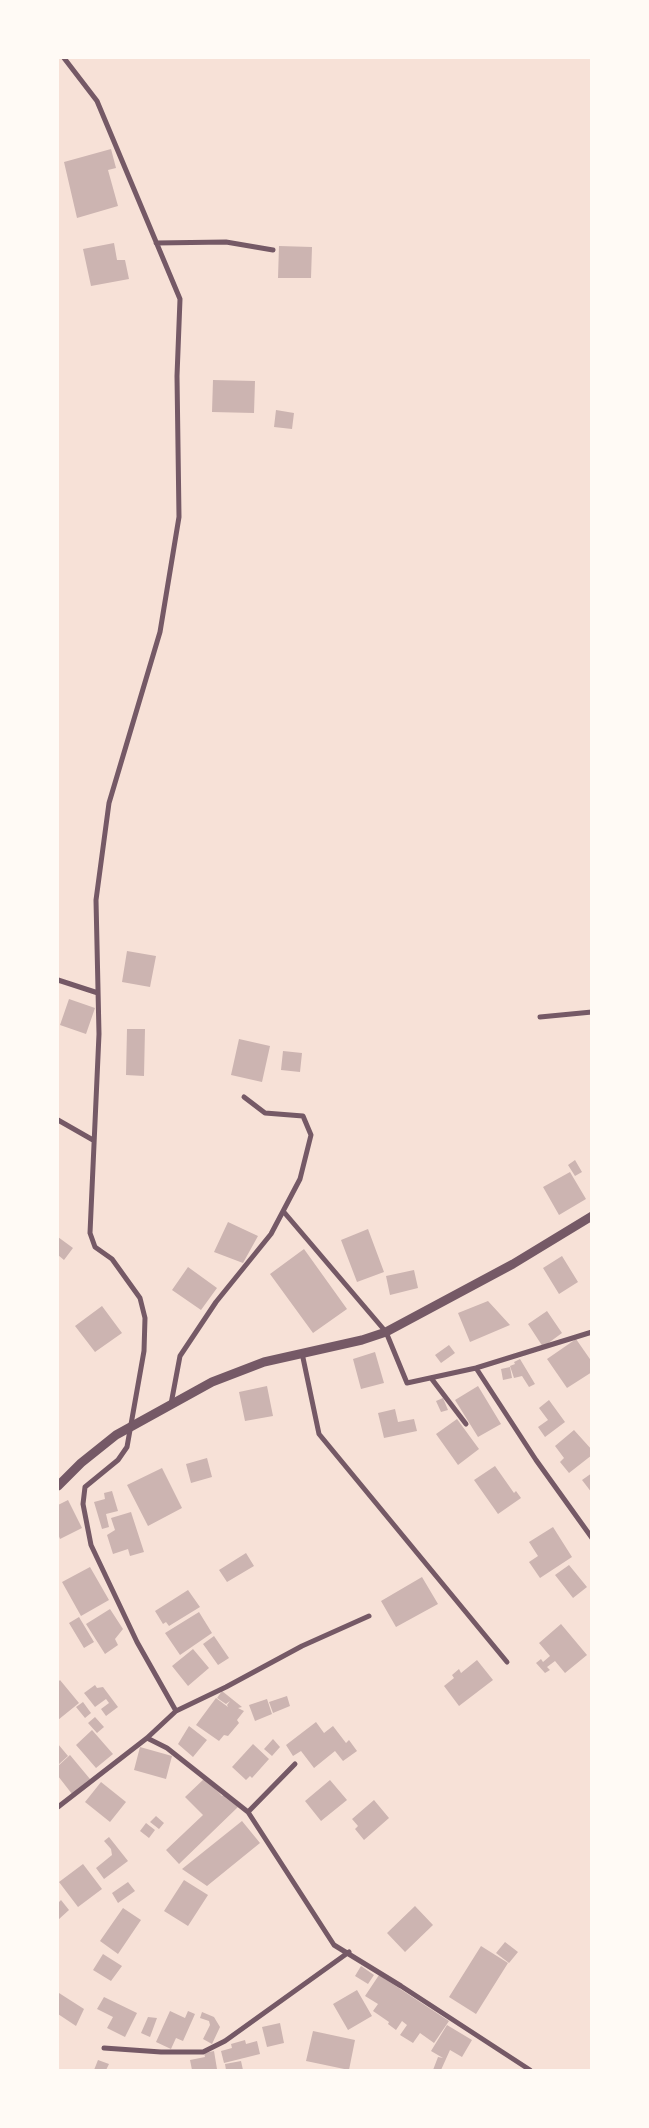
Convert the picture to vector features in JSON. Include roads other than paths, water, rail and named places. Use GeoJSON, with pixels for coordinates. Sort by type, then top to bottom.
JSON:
{"type":"FeatureCollection","features":[{"type":"Feature","properties":{"kind":"street"},"geometry":{"type":"LineString","coordinates":[[64,58],[97,101],[180,299],[177,376],[179,517],[160,632],[109,803],[96,900],[99,1034],[90,1233],[95,1247],[112,1259],[140,1298],[145,1318],[144,1351],[127,1447],[118,1460],[85,1488],[83,1504],[91,1544],[137,1642],[176,1711]]}},
{"type":"Feature","properties":{"kind":"street"},"geometry":{"type":"LineString","coordinates":[[156,243],[226,242],[273,250]]}},
{"type":"Feature","properties":{"kind":"street"},"geometry":{"type":"LineString","coordinates":[[58,980],[98,993]]}},
{"type":"Feature","properties":{"kind":"street"},"geometry":{"type":"LineString","coordinates":[[540,1017],[592,1012]]}},
{"type":"Feature","properties":{"kind":"street"},"geometry":{"type":"LineString","coordinates":[[170,1404],[180,1356],[216,1302],[271,1234],[300,1180],[311,1135],[303,1116],[265,1113],[244,1097]]}},
{"type":"Feature","properties":{"kind":"street"},"geometry":{"type":"LineString","coordinates":[[58,1120],[94,1140]]}},
{"type":"Feature","properties":{"kind":"street"},"geometry":{"type":"LineString","coordinates":[[283,1211],[386,1332],[407,1383],[476,1368],[592,1332]]}},
{"type":"Feature","properties":{"kind":"street"},"geometry":{"type":"LineString","coordinates":[[58,1486],[96,1450],[130,1426],[170,1404],[240,1370],[302,1352],[362,1340],[386,1332],[513,1264],[592,1216]]}},
{"type":"Feature","properties":{"kind":"street"},"geometry":{"type":"LineString","coordinates":[[302,1352],[319,1434],[507,1662]]}},
{"type":"Feature","properties":{"kind":"street"},"geometry":{"type":"LineString","coordinates":[[476,1368],[536,1460],[592,1538]]}},
{"type":"Feature","properties":{"kind":"street"},"geometry":{"type":"LineString","coordinates":[[431,1378],[466,1424]]}},
{"type":"Feature","properties":{"kind":"street"},"geometry":{"type":"LineString","coordinates":[[58,1807],[147,1738],[176,1711],[226,1687],[302,1646],[369,1616]]}},
{"type":"Feature","properties":{"kind":"street"},"geometry":{"type":"LineString","coordinates":[[147,1738],[167,1748],[248,1812],[334,1945],[349,1952],[530,2070]]}},
{"type":"Feature","properties":{"kind":"street"},"geometry":{"type":"LineString","coordinates":[[248,1812],[295,1764]]}},
{"type":"Feature","properties":{"kind":"street"},"geometry":{"type":"LineString","coordinates":[[104,2048],[161,2052],[203,2052],[225,2041],[349,1952]]}}]}
